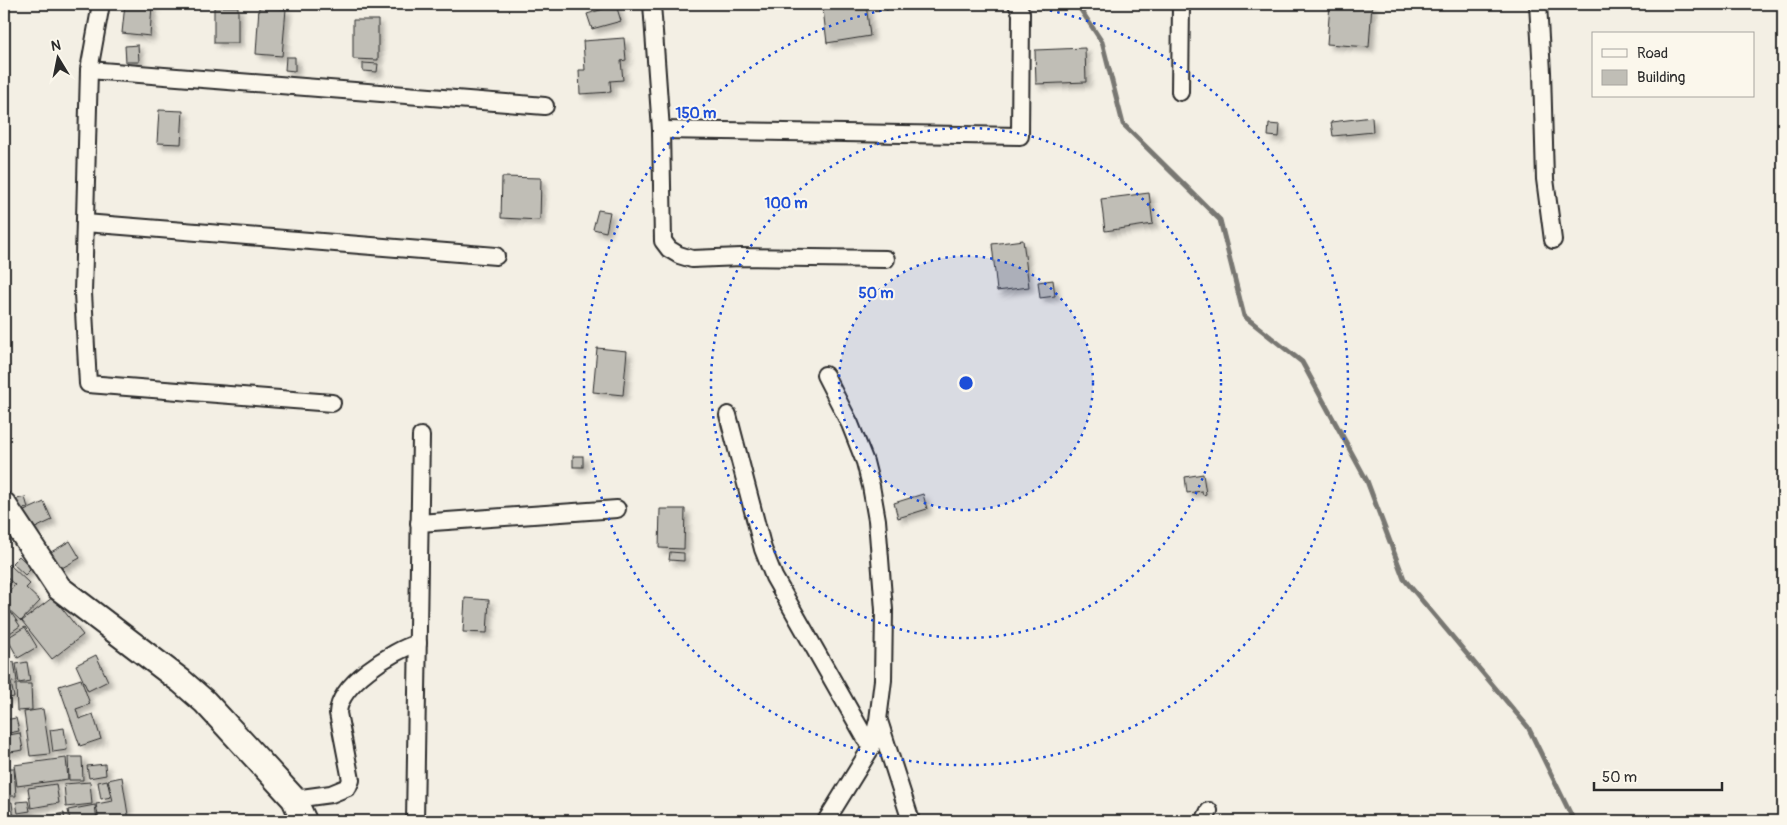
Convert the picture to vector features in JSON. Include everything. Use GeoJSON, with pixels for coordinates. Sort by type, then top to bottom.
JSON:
{"type":"FeatureCollection","features":[{"type":"Feature","properties":{"kind":"street"},"geometry":{"type":"LineString","coordinates":[[101,4],[89,70],[83,293],[88,384],[332,403]]}},
{"type":"Feature","properties":{"kind":"street"},"geometry":{"type":"LineString","coordinates":[[652,4],[661,130],[663,241],[669,249],[679,255],[692,259],[741,257],[886,259]]}},
{"type":"Feature","properties":{"kind":"street"},"geometry":{"type":"LineString","coordinates":[[661,130],[1020,136],[1021,13],[1017,4]]}},
{"type":"Feature","properties":{"kind":"street"},"geometry":{"type":"LineString","coordinates":[[1180,92],[1181,4]]}},
{"type":"Feature","properties":{"kind":"street"},"geometry":{"type":"LineString","coordinates":[[1538,4],[1545,179],[1554,240]]}},
{"type":"Feature","properties":{"kind":"street"},"geometry":{"type":"LineString","coordinates":[[89,70],[545,106]]}},
{"type":"Feature","properties":{"kind":"street"},"geometry":{"type":"LineString","coordinates":[[85,223],[496,256]]}},
{"type":"Feature","properties":{"kind":"street"},"geometry":{"type":"LineString","coordinates":[[825,375],[850,424],[865,462],[877,520],[884,610],[883,680],[878,720],[871,748],[826,821]]}},
{"type":"Feature","properties":{"kind":"street"},"geometry":{"type":"LineString","coordinates":[[728,415],[763,549],[774,578],[871,748]]}},
{"type":"Feature","properties":{"kind":"street"},"geometry":{"type":"LineString","coordinates":[[415,821],[421,436]]}},
{"type":"Feature","properties":{"kind":"street"},"geometry":{"type":"LineString","coordinates":[[4,505],[59,588],[181,681],[205,702],[294,800],[304,821]]}},
{"type":"Feature","properties":{"kind":"street"},"geometry":{"type":"LineString","coordinates":[[420,523],[617,509]]}},
{"type":"Feature","properties":{"kind":"street"},"geometry":{"type":"LineString","coordinates":[[294,800],[331,794],[348,787],[350,780],[338,704],[368,670],[381,660],[418,643]]}},
{"type":"Feature","properties":{"kind":"street"},"geometry":{"type":"LineString","coordinates":[[878,720],[911,821]]}},
{"type":"Feature","properties":{"kind":"building"},"geometry":{"type":"Polygon","coordinates":[[[125,4],[152,4],[150,36],[122,33],[125,4]]]}},
{"type":"Feature","properties":{"kind":"building"},"geometry":{"type":"Polygon","coordinates":[[[866,4],[870,36],[827,43],[823,9],[866,4]]]}},
{"type":"Feature","properties":{"kind":"building"},"geometry":{"type":"Polygon","coordinates":[[[1330,4],[1372,4],[1369,47],[1327,44],[1330,4]]]}},
{"type":"Feature","properties":{"kind":"building"},"geometry":{"type":"Polygon","coordinates":[[[616,5],[621,21],[592,29],[587,14],[616,5]]]}},
{"type":"Feature","properties":{"kind":"building"},"geometry":{"type":"Polygon","coordinates":[[[214,7],[238,7],[238,43],[214,43],[214,7]]]}},
{"type":"Feature","properties":{"kind":"building"},"geometry":{"type":"Polygon","coordinates":[[[259,7],[286,9],[282,56],[256,54],[259,7]]]}},
{"type":"Feature","properties":{"kind":"building"},"geometry":{"type":"Polygon","coordinates":[[[353,20],[378,20],[378,60],[353,59],[353,20]]]}},
{"type":"Feature","properties":{"kind":"building"},"geometry":{"type":"Polygon","coordinates":[[[624,38],[626,60],[621,61],[623,80],[610,81],[611,92],[580,94],[579,70],[585,70],[583,41],[624,38]]]}},
{"type":"Feature","properties":{"kind":"building"},"geometry":{"type":"Polygon","coordinates":[[[138,45],[139,62],[126,62],[125,46],[138,45]]]}},
{"type":"Feature","properties":{"kind":"building"},"geometry":{"type":"Polygon","coordinates":[[[1085,48],[1086,82],[1036,84],[1035,50],[1085,48]]]}},
{"type":"Feature","properties":{"kind":"building"},"geometry":{"type":"Polygon","coordinates":[[[286,57],[295,57],[295,71],[285,70],[286,57]]]}},
{"type":"Feature","properties":{"kind":"building"},"geometry":{"type":"Polygon","coordinates":[[[363,63],[378,64],[377,72],[363,71],[363,63]]]}},
{"type":"Feature","properties":{"kind":"building"},"geometry":{"type":"Polygon","coordinates":[[[159,110],[183,111],[181,144],[157,143],[159,110]]]}},
{"type":"Feature","properties":{"kind":"building"},"geometry":{"type":"Polygon","coordinates":[[[1372,117],[1373,132],[1333,136],[1331,122],[1372,117]]]}},
{"type":"Feature","properties":{"kind":"building"},"geometry":{"type":"Polygon","coordinates":[[[1269,124],[1280,125],[1279,137],[1268,136],[1269,124]]]}},
{"type":"Feature","properties":{"kind":"building"},"geometry":{"type":"Polygon","coordinates":[[[502,177],[541,178],[540,220],[501,218],[502,177]]]}},
{"type":"Feature","properties":{"kind":"building"},"geometry":{"type":"Polygon","coordinates":[[[1149,193],[1153,224],[1105,231],[1101,199],[1149,193]]]}},
{"type":"Feature","properties":{"kind":"building"},"geometry":{"type":"Polygon","coordinates":[[[598,210],[610,212],[606,232],[593,229],[598,210]]]}},
{"type":"Feature","properties":{"kind":"building"},"geometry":{"type":"Polygon","coordinates":[[[1023,240],[1029,287],[997,291],[992,244],[1023,240]]]}},
{"type":"Feature","properties":{"kind":"building"},"geometry":{"type":"Polygon","coordinates":[[[1053,280],[1055,296],[1040,298],[1038,282],[1053,280]]]}},
{"type":"Feature","properties":{"kind":"building"},"geometry":{"type":"Polygon","coordinates":[[[597,348],[627,351],[623,395],[593,392],[597,348]]]}},
{"type":"Feature","properties":{"kind":"building"},"geometry":{"type":"Polygon","coordinates":[[[573,456],[583,456],[583,467],[573,467],[573,456]]]}},
{"type":"Feature","properties":{"kind":"building"},"geometry":{"type":"Polygon","coordinates":[[[1203,474],[1206,494],[1203,495],[1202,491],[1187,493],[1185,477],[1203,474]]]}},
{"type":"Feature","properties":{"kind":"building"},"geometry":{"type":"Polygon","coordinates":[[[923,494],[927,509],[898,518],[894,503],[923,494]]]}},
{"type":"Feature","properties":{"kind":"building"},"geometry":{"type":"Polygon","coordinates":[[[25,497],[28,508],[15,510],[13,500],[25,497]]]}},
{"type":"Feature","properties":{"kind":"building"},"geometry":{"type":"Polygon","coordinates":[[[44,502],[52,520],[29,531],[20,513],[44,502]]]}},
{"type":"Feature","properties":{"kind":"building"},"geometry":{"type":"Polygon","coordinates":[[[660,509],[685,509],[684,549],[659,548],[660,509]]]}},
{"type":"Feature","properties":{"kind":"building"},"geometry":{"type":"Polygon","coordinates":[[[70,541],[80,558],[60,569],[51,552],[70,541]]]}},
{"type":"Feature","properties":{"kind":"building"},"geometry":{"type":"Polygon","coordinates":[[[670,552],[684,553],[684,561],[669,560],[670,552]]]}},
{"type":"Feature","properties":{"kind":"building"},"geometry":{"type":"Polygon","coordinates":[[[19,556],[32,568],[25,575],[12,563],[19,556]]]}},
{"type":"Feature","properties":{"kind":"building"},"geometry":{"type":"Polygon","coordinates":[[[9,564],[30,584],[26,588],[40,601],[21,621],[4,605],[4,597],[15,585],[4,575],[4,570],[9,564]]]}},
{"type":"Feature","properties":{"kind":"building"},"geometry":{"type":"Polygon","coordinates":[[[4,578],[11,584],[4,592],[4,578]]]}},
{"type":"Feature","properties":{"kind":"building"},"geometry":{"type":"Polygon","coordinates":[[[53,597],[83,635],[52,659],[22,621],[53,597]]]}},
{"type":"Feature","properties":{"kind":"building"},"geometry":{"type":"Polygon","coordinates":[[[465,598],[489,600],[487,633],[463,632],[465,598]]]}},
{"type":"Feature","properties":{"kind":"building"},"geometry":{"type":"Polygon","coordinates":[[[10,611],[20,626],[7,635],[4,630],[4,615],[10,611]]]}},
{"type":"Feature","properties":{"kind":"building"},"geometry":{"type":"Polygon","coordinates":[[[25,627],[37,647],[18,658],[7,638],[25,627]]]}},
{"type":"Feature","properties":{"kind":"building"},"geometry":{"type":"Polygon","coordinates":[[[96,655],[108,681],[88,691],[76,665],[96,655]]]}},
{"type":"Feature","properties":{"kind":"building"},"geometry":{"type":"Polygon","coordinates":[[[14,662],[17,681],[4,684],[4,663],[14,662]]]}},
{"type":"Feature","properties":{"kind":"building"},"geometry":{"type":"Polygon","coordinates":[[[27,662],[30,681],[19,683],[16,664],[27,662]]]}},
{"type":"Feature","properties":{"kind":"building"},"geometry":{"type":"Polygon","coordinates":[[[81,679],[90,704],[76,709],[79,719],[93,714],[101,739],[80,746],[59,686],[81,679]]]}},
{"type":"Feature","properties":{"kind":"building"},"geometry":{"type":"Polygon","coordinates":[[[11,683],[14,697],[4,699],[4,685],[11,683]]]}},
{"type":"Feature","properties":{"kind":"building"},"geometry":{"type":"Polygon","coordinates":[[[16,684],[31,684],[32,710],[17,711],[16,684]]]}},
{"type":"Feature","properties":{"kind":"building"},"geometry":{"type":"Polygon","coordinates":[[[43,709],[50,754],[30,756],[24,712],[43,709]]]}},
{"type":"Feature","properties":{"kind":"building"},"geometry":{"type":"Polygon","coordinates":[[[16,718],[19,731],[4,734],[4,720],[16,718]]]}},
{"type":"Feature","properties":{"kind":"building"},"geometry":{"type":"Polygon","coordinates":[[[64,728],[67,750],[53,752],[50,730],[64,728]]]}},
{"type":"Feature","properties":{"kind":"building"},"geometry":{"type":"Polygon","coordinates":[[[20,733],[23,750],[4,753],[4,736],[20,733]]]}},
{"type":"Feature","properties":{"kind":"building"},"geometry":{"type":"Polygon","coordinates":[[[4,756],[5,768],[14,768],[16,796],[4,796],[4,756]]]}},
{"type":"Feature","properties":{"kind":"building"},"geometry":{"type":"Polygon","coordinates":[[[68,757],[82,757],[83,780],[69,780],[68,757]]]}},
{"type":"Feature","properties":{"kind":"building"},"geometry":{"type":"Polygon","coordinates":[[[66,758],[68,779],[17,786],[14,765],[66,758]]]}},
{"type":"Feature","properties":{"kind":"building"},"geometry":{"type":"Polygon","coordinates":[[[105,764],[106,775],[89,778],[87,766],[105,764]]]}},
{"type":"Feature","properties":{"kind":"building"},"geometry":{"type":"Polygon","coordinates":[[[122,777],[129,821],[99,821],[96,804],[113,801],[108,780],[122,777]]]}},
{"type":"Feature","properties":{"kind":"building"},"geometry":{"type":"Polygon","coordinates":[[[107,780],[111,797],[101,799],[98,782],[107,780]]]}},
{"type":"Feature","properties":{"kind":"building"},"geometry":{"type":"Polygon","coordinates":[[[90,782],[92,804],[66,807],[64,784],[90,782]]]}},
{"type":"Feature","properties":{"kind":"building"},"geometry":{"type":"Polygon","coordinates":[[[56,784],[59,803],[31,808],[28,788],[56,784]]]}},
{"type":"Feature","properties":{"kind":"building"},"geometry":{"type":"Polygon","coordinates":[[[28,801],[30,811],[18,813],[16,802],[28,801]]]}},
{"type":"Feature","properties":{"kind":"building"},"geometry":{"type":"Polygon","coordinates":[[[12,802],[14,821],[4,821],[4,803],[12,802]]]}},
{"type":"Feature","properties":{"kind":"building"},"geometry":{"type":"Polygon","coordinates":[[[95,805],[97,821],[70,821],[68,810],[95,805]]]}},
{"type":"Feature","properties":{"kind":"building"},"geometry":{"type":"Polygon","coordinates":[[[64,813],[65,821],[40,821],[40,818],[64,813]]]}},
{"type":"Feature","properties":{"kind":"waterway"},"geometry":{"type":"LineString","coordinates":[[1077,4],[1102,42],[1123,124],[1220,220],[1244,316],[1302,362],[1367,481],[1404,579],[1528,727],[1574,821]]}}]}
